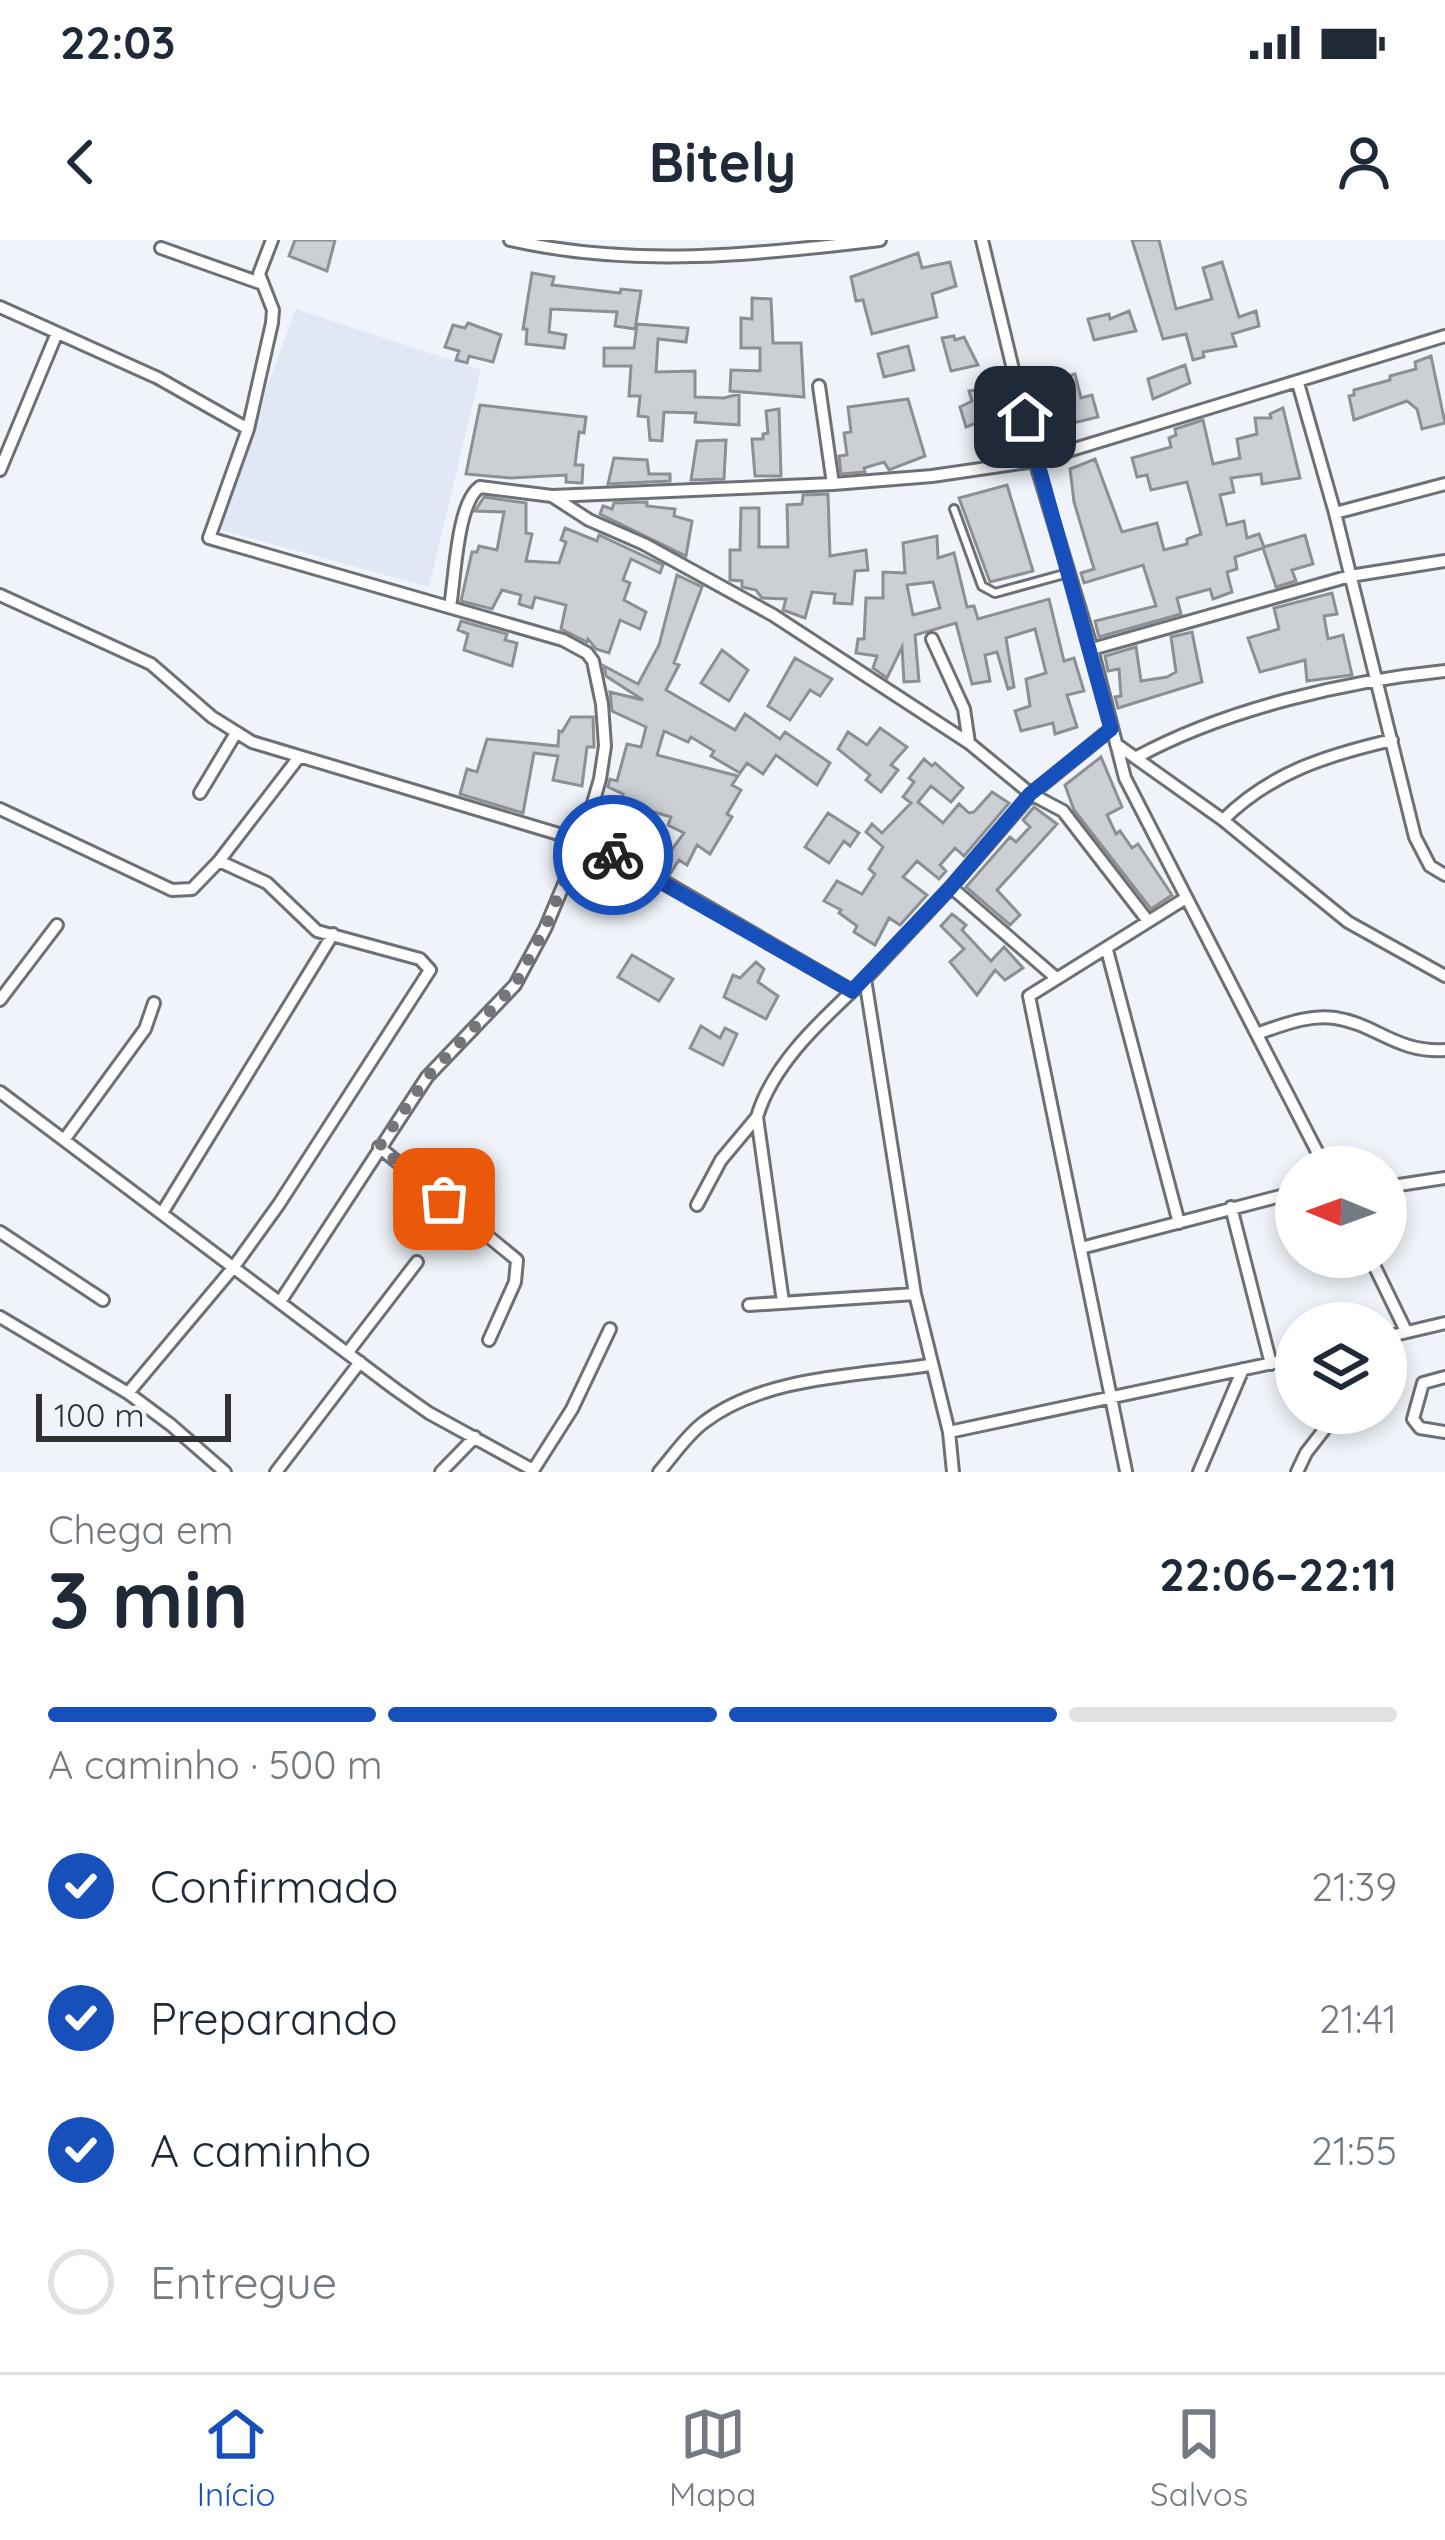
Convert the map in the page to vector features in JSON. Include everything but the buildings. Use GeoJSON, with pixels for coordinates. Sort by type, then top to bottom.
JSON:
{"type":"FeatureCollection","features":[{"type":"Feature","properties":{"kind":"street"},"geometry":{"type":"LineString","coordinates":[[272,240],[261,264],[260,283],[273,310],[272,323],[248,430],[209,535],[212,541],[563,640],[593,661],[605,746],[581,841],[515,985],[427,1077],[280,1302]]}},
{"type":"Feature","properties":{"kind":"street"},"geometry":{"type":"LineString","coordinates":[[510,240],[625,257],[705,258],[880,240]]}},
{"type":"Feature","properties":{"kind":"street"},"geometry":{"type":"LineString","coordinates":[[982,240],[1035,461],[1125,778],[1315,1146]]}},
{"type":"Feature","properties":{"kind":"street"},"geometry":{"type":"LineString","coordinates":[[161,248],[260,283]]}},
{"type":"Feature","properties":{"kind":"street"},"geometry":{"type":"LineString","coordinates":[[0,307],[158,378],[248,430]]}},
{"type":"Feature","properties":{"kind":"street"},"geometry":{"type":"LineString","coordinates":[[0,470],[57,333]]}},
{"type":"Feature","properties":{"kind":"street"},"geometry":{"type":"LineString","coordinates":[[450,607],[465,509],[473,490],[480,487],[552,496],[833,484],[1035,461],[1445,336]]}},
{"type":"Feature","properties":{"kind":"street"},"geometry":{"type":"LineString","coordinates":[[1298,383],[1415,837],[1430,866],[1445,875]]}},
{"type":"Feature","properties":{"kind":"street"},"geometry":{"type":"LineString","coordinates":[[819,386],[833,484]]}},
{"type":"Feature","properties":{"kind":"street"},"geometry":{"type":"LineString","coordinates":[[1335,513],[1445,484]]}},
{"type":"Feature","properties":{"kind":"street"},"geometry":{"type":"LineString","coordinates":[[552,496],[773,615],[969,743],[1030,794],[1063,812],[1148,921]]}},
{"type":"Feature","properties":{"kind":"street"},"geometry":{"type":"LineString","coordinates":[[1092,650],[1350,576],[1445,561]]}},
{"type":"Feature","properties":{"kind":"street"},"geometry":{"type":"LineString","coordinates":[[0,595],[151,664],[236,733],[298,757],[581,841],[632,863],[852,991]]}},
{"type":"Feature","properties":{"kind":"street"},"geometry":{"type":"LineString","coordinates":[[932,638],[964,709],[969,743]]}},
{"type":"Feature","properties":{"kind":"street"},"geometry":{"type":"LineString","coordinates":[[1137,757],[1211,722],[1262,706],[1445,671]]}},
{"type":"Feature","properties":{"kind":"street"},"geometry":{"type":"LineString","coordinates":[[783,1302],[757,1117],[761,1103],[807,1036],[951,887],[1030,794],[1111,729]]}},
{"type":"Feature","properties":{"kind":"street"},"geometry":{"type":"LineString","coordinates":[[200,793],[236,733]]}},
{"type":"Feature","properties":{"kind":"street"},"geometry":{"type":"LineString","coordinates":[[1223,820],[1252,792],[1302,765],[1392,740]]}},
{"type":"Feature","properties":{"kind":"street"},"geometry":{"type":"LineString","coordinates":[[1116,744],[1223,820],[1348,922],[1445,976]]}},
{"type":"Feature","properties":{"kind":"street"},"geometry":{"type":"LineString","coordinates":[[0,809],[172,890],[192,889],[298,757]]}},
{"type":"Feature","properties":{"kind":"street"},"geometry":{"type":"LineString","coordinates":[[128,1394],[232,1268],[430,974],[420,959],[317,931],[254,874],[219,860]]}},
{"type":"Feature","properties":{"kind":"street"},"geometry":{"type":"LineString","coordinates":[[951,887],[1054,977]]}},
{"type":"Feature","properties":{"kind":"street"},"geometry":{"type":"LineString","coordinates":[[1126,1471],[1028,1000],[1031,992],[1054,977],[1107,950],[1186,898]]}},
{"type":"Feature","properties":{"kind":"street"},"geometry":{"type":"LineString","coordinates":[[0,1000],[57,926]]}},
{"type":"Feature","properties":{"kind":"street"},"geometry":{"type":"LineString","coordinates":[[163,1213],[333,934]]}},
{"type":"Feature","properties":{"kind":"street"},"geometry":{"type":"LineString","coordinates":[[1107,950],[1179,1223]]}},
{"type":"Feature","properties":{"kind":"street"},"geometry":{"type":"LineString","coordinates":[[865,979],[915,1294],[949,1432],[953,1472]]}},
{"type":"Feature","properties":{"kind":"street"},"geometry":{"type":"LineString","coordinates":[[64,1140],[145,1029],[154,1003]]}},
{"type":"Feature","properties":{"kind":"street"},"geometry":{"type":"LineString","coordinates":[[1259,1033],[1303,1020],[1336,1018],[1413,1049],[1445,1050]]}},
{"type":"Feature","properties":{"kind":"street"},"geometry":{"type":"LineString","coordinates":[[0,1092],[429,1413],[532,1471],[572,1409],[610,1329]]}},
{"type":"Feature","properties":{"kind":"street"},"geometry":{"type":"LineString","coordinates":[[697,1205],[721,1160],[757,1117]]}},
{"type":"Feature","properties":{"kind":"street"},"geometry":{"type":"LineString","coordinates":[[379,1147],[517,1260],[514,1282],[489,1340]]}},
{"type":"Feature","properties":{"kind":"street"},"geometry":{"type":"LineString","coordinates":[[1407,1184],[1445,1178]]}},
{"type":"Feature","properties":{"kind":"street"},"geometry":{"type":"LineString","coordinates":[[1082,1248],[1275,1197]]}},
{"type":"Feature","properties":{"kind":"street"},"geometry":{"type":"LineString","coordinates":[[1231,1207],[1271,1364]]}},
{"type":"Feature","properties":{"kind":"street"},"geometry":{"type":"LineString","coordinates":[[0,1232],[103,1300]]}},
{"type":"Feature","properties":{"kind":"street"},"geometry":{"type":"LineString","coordinates":[[349,1352],[417,1262]]}},
{"type":"Feature","properties":{"kind":"street"},"geometry":{"type":"LineString","coordinates":[[749,1305],[915,1294]]}},
{"type":"Feature","properties":{"kind":"street"},"geometry":{"type":"LineString","coordinates":[[0,1317],[128,1394],[225,1472]]}},
{"type":"Feature","properties":{"kind":"street"},"geometry":{"type":"LineString","coordinates":[[1407,1331],[1445,1322]]}},
{"type":"Feature","properties":{"kind":"street"},"geometry":{"type":"LineString","coordinates":[[276,1472],[360,1362]]}},
{"type":"Feature","properties":{"kind":"street"},"geometry":{"type":"LineString","coordinates":[[949,1432],[1275,1363]]}},
{"type":"Feature","properties":{"kind":"street"},"geometry":{"type":"LineString","coordinates":[[659,1472],[703,1423],[735,1403],[802,1384],[930,1365]]}},
{"type":"Feature","properties":{"kind":"street"},"geometry":{"type":"LineString","coordinates":[[1199,1472],[1243,1369]]}},
{"type":"Feature","properties":{"kind":"street"},"geometry":{"type":"LineString","coordinates":[[1445,1377],[1423,1383],[1413,1419],[1420,1428],[1445,1432]]}},
{"type":"Feature","properties":{"kind":"street"},"geometry":{"type":"LineString","coordinates":[[1297,1472],[1321,1434]]}},
{"type":"Feature","properties":{"kind":"street"},"geometry":{"type":"LineString","coordinates":[[441,1472],[475,1437]]}},
{"type":"Feature","properties":{"kind":"lane"},"geometry":{"type":"LineString","coordinates":[[954,508],[987,592],[1067,573]]}},
{"type":"Feature","properties":{"kind":"shaded area"},"geometry":{"type":"Polygon","coordinates":[[[296,309],[481,370],[429,587],[214,528],[296,309]]]}},
{"type":"Feature","properties":{"kind":"way so far"},"geometry":{"type":"LineString","coordinates":[[444,1199],[379,1147],[427,1077],[515,985],[581,841],[613,855]]}},
{"type":"Feature","properties":{"kind":"route"},"geometry":{"type":"LineString","coordinates":[[613,855],[852,991],[951,887],[1030,794],[1111,729],[1025,417]]}}]}
